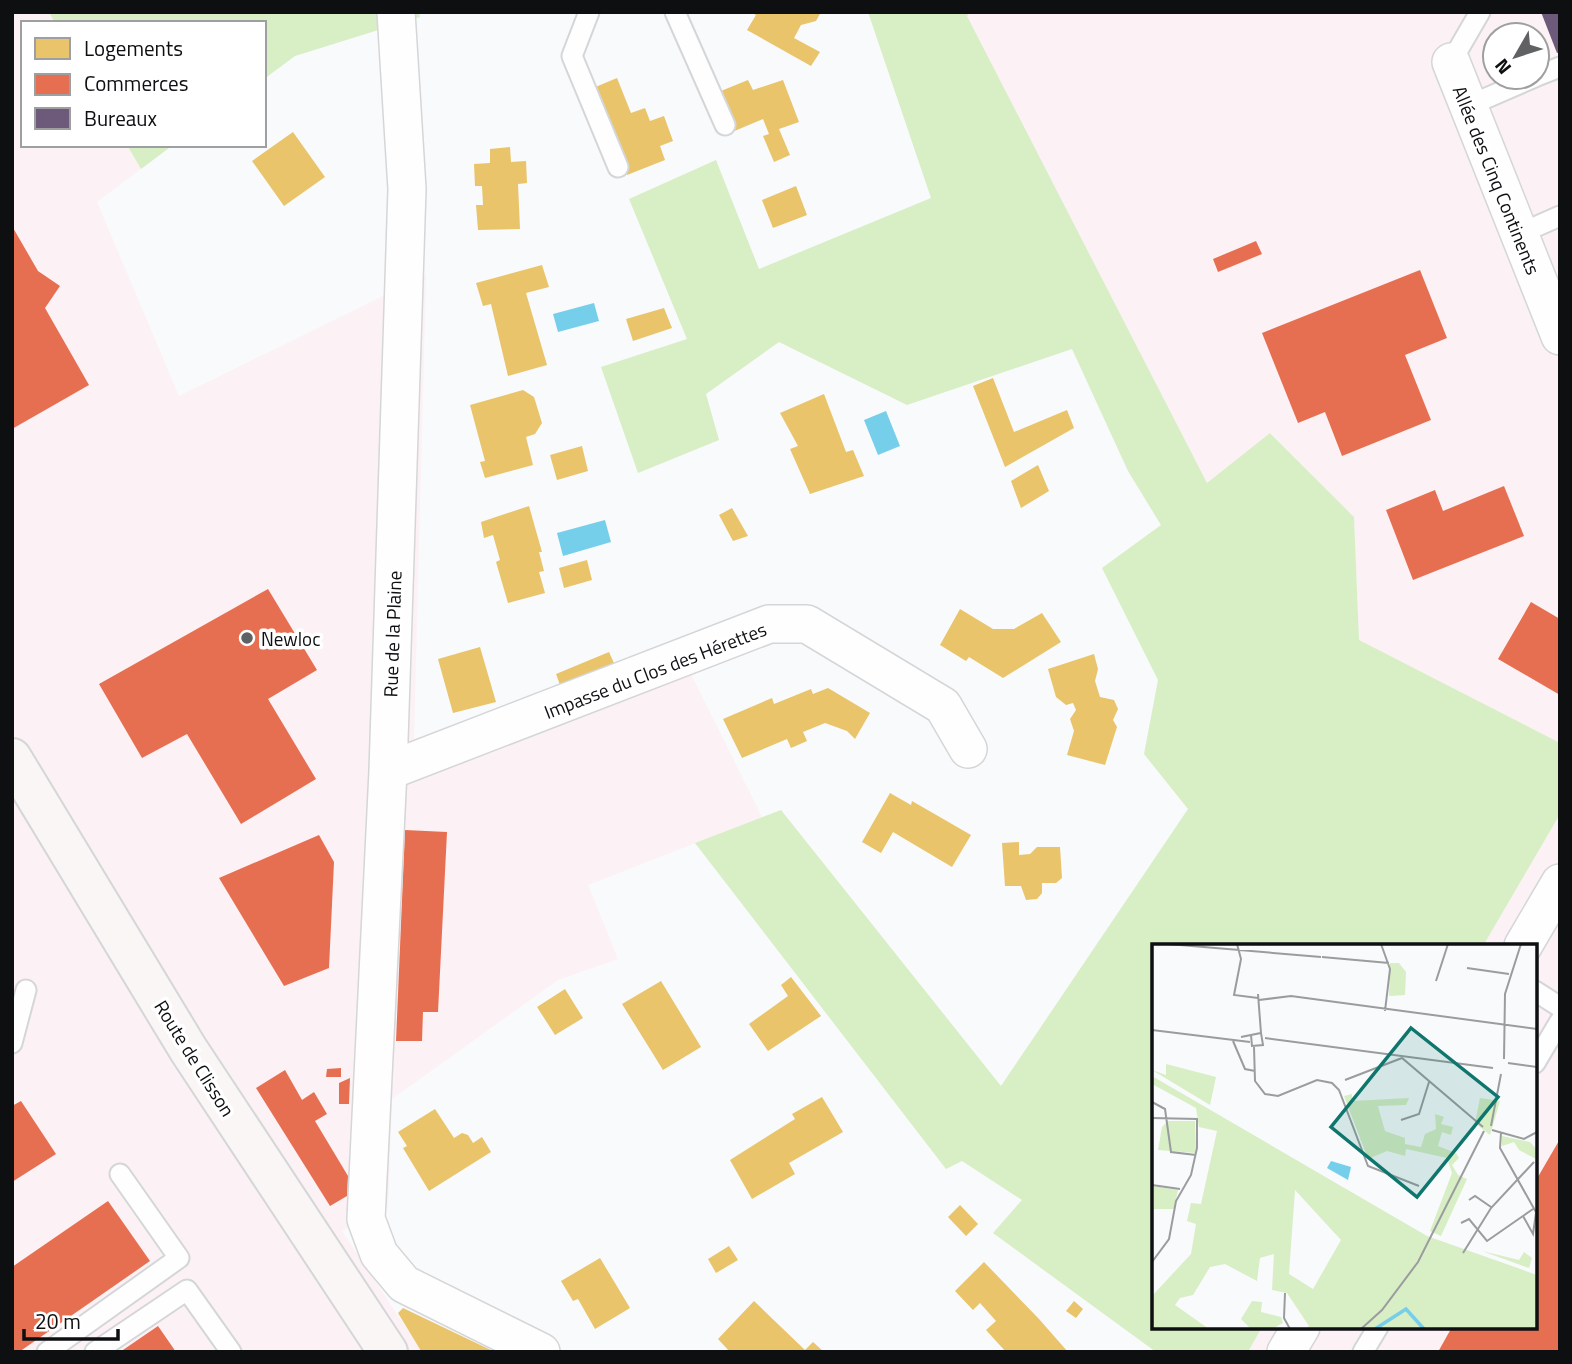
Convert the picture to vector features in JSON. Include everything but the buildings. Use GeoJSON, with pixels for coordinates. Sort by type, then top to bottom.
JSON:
{"type":"FeatureCollection","features":[{"type":"Feature","properties":{"kind":"main road","name":"Route de Clisson"},"geometry":{"type":"LineString","coordinates":[[12,758],[188,1049],[388,1352]]}},
{"type":"Feature","properties":{"kind":"street","name":"Rue de la Plaine"},"geometry":{"type":"LineString","coordinates":[[396,12],[407,189],[387,771],[366,1219],[379,1254],[404,1284],[541,1352]]}},
{"type":"Feature","properties":{"kind":"street","name":"Allée des Cinq Continents"},"geometry":{"type":"LineString","coordinates":[[1451,62],[1560,336]]}},
{"type":"Feature","properties":{"kind":"street","name":"Impasse du Clos des Hérettes"},"geometry":{"type":"LineString","coordinates":[[387,771],[769,624],[807,624],[943,706],[968,749]]}},
{"type":"Feature","properties":{"kind":"street"},"geometry":{"type":"LineString","coordinates":[[1524,944],[1560,883]]}},
{"type":"Feature","properties":{"kind":"street"},"geometry":{"type":"LineString","coordinates":[[1286,1352],[1300,1329]]}},
{"type":"Feature","properties":{"kind":"lane"},"geometry":{"type":"LineString","coordinates":[[589,12],[572,56],[618,167]]}},
{"type":"Feature","properties":{"kind":"lane"},"geometry":{"type":"LineString","coordinates":[[675,12],[725,125]]}},
{"type":"Feature","properties":{"kind":"lane"},"geometry":{"type":"LineString","coordinates":[[1451,62],[1480,12]]}},
{"type":"Feature","properties":{"kind":"lane"},"geometry":{"type":"LineString","coordinates":[[1468,106],[1503,91]]}},
{"type":"Feature","properties":{"kind":"lane"},"geometry":{"type":"LineString","coordinates":[[1519,234],[1560,216]]}},
{"type":"Feature","properties":{"kind":"lane"},"geometry":{"type":"LineString","coordinates":[[12,1044],[26,990]]}},
{"type":"Feature","properties":{"kind":"lane"},"geometry":{"type":"LineString","coordinates":[[1537,992],[1560,1007]]}},
{"type":"Feature","properties":{"kind":"lane"},"geometry":{"type":"LineString","coordinates":[[1537,1060],[1560,1021]]}},
{"type":"Feature","properties":{"kind":"lane"},"geometry":{"type":"LineString","coordinates":[[47,1352],[179,1258],[120,1174]]}},
{"type":"Feature","properties":{"kind":"lane"},"geometry":{"type":"LineString","coordinates":[[94,1352],[187,1290],[231,1352]]}},
{"type":"Feature","properties":{"kind":"lane"},"geometry":{"type":"LineString","coordinates":[[1363,1352],[1377,1329]]}},
{"type":"Feature","properties":{"kind":"shaded area"},"geometry":{"type":"Polygon","coordinates":[[[12,12],[49,12],[54,21],[21,21],[21,147],[128,147],[141,169],[97,202],[179,396],[426,275],[414,739],[541,706],[678,648],[762,817],[588,885],[618,959],[558,980],[392,1099],[388,1208],[342,1231],[422,1352],[12,1352],[12,12]]]}},
{"type":"Feature","properties":{"kind":"shaded area"},"geometry":{"type":"Polygon","coordinates":[[[970,12],[1560,12],[1560,743],[1359,640],[1354,517],[1271,433],[1207,483],[967,16],[970,12]]]}},
{"type":"Feature","properties":{"kind":"shaded area"},"geometry":{"type":"Polygon","coordinates":[[[1560,814],[1560,1352],[1248,1352],[1261,1329],[1537,1329],[1537,944],[1484,944],[1560,814]]]}},
{"type":"Feature","properties":{"kind":"green space"},"geometry":{"type":"Polygon","coordinates":[[[49,12],[419,12],[420,17],[295,56],[266,78],[266,21],[54,21],[49,12]]]}},
{"type":"Feature","properties":{"kind":"green space"},"geometry":{"type":"Polygon","coordinates":[[[868,12],[970,12],[967,16],[1207,483],[1270,433],[1354,517],[1359,640],[1560,743],[1560,814],[1484,944],[1152,944],[1152,1329],[1261,1329],[1248,1352],[1156,1352],[993,1233],[1022,1200],[962,1161],[946,1169],[695,843],[781,810],[1001,1086],[1188,809],[1144,754],[1158,680],[1102,568],[1161,525],[1128,471],[1072,349],[907,405],[779,342],[706,394],[719,440],[638,473],[601,367],[687,339],[629,199],[716,160],[759,269],[931,198],[868,12]]]}},
{"type":"Feature","properties":{"kind":"green space"},"geometry":{"type":"Polygon","coordinates":[[[128,147],[170,147],[141,169],[128,147]]]}},
{"type":"Feature","properties":{"kind":"water"},"geometry":{"type":"Polygon","coordinates":[[[594,303],[599,321],[558,332],[553,314],[594,303]]]}},
{"type":"Feature","properties":{"kind":"water"},"geometry":{"type":"Polygon","coordinates":[[[886,411],[900,446],[878,455],[864,420],[886,411]]]}},
{"type":"Feature","properties":{"kind":"water"},"geometry":{"type":"Polygon","coordinates":[[[605,520],[611,542],[563,556],[557,533],[605,520]]]}},
{"type":"Feature","properties":{"kind":"place","name":"Newloc"},"geometry":{"type":"Point","coordinates":[247,638]}}]}
